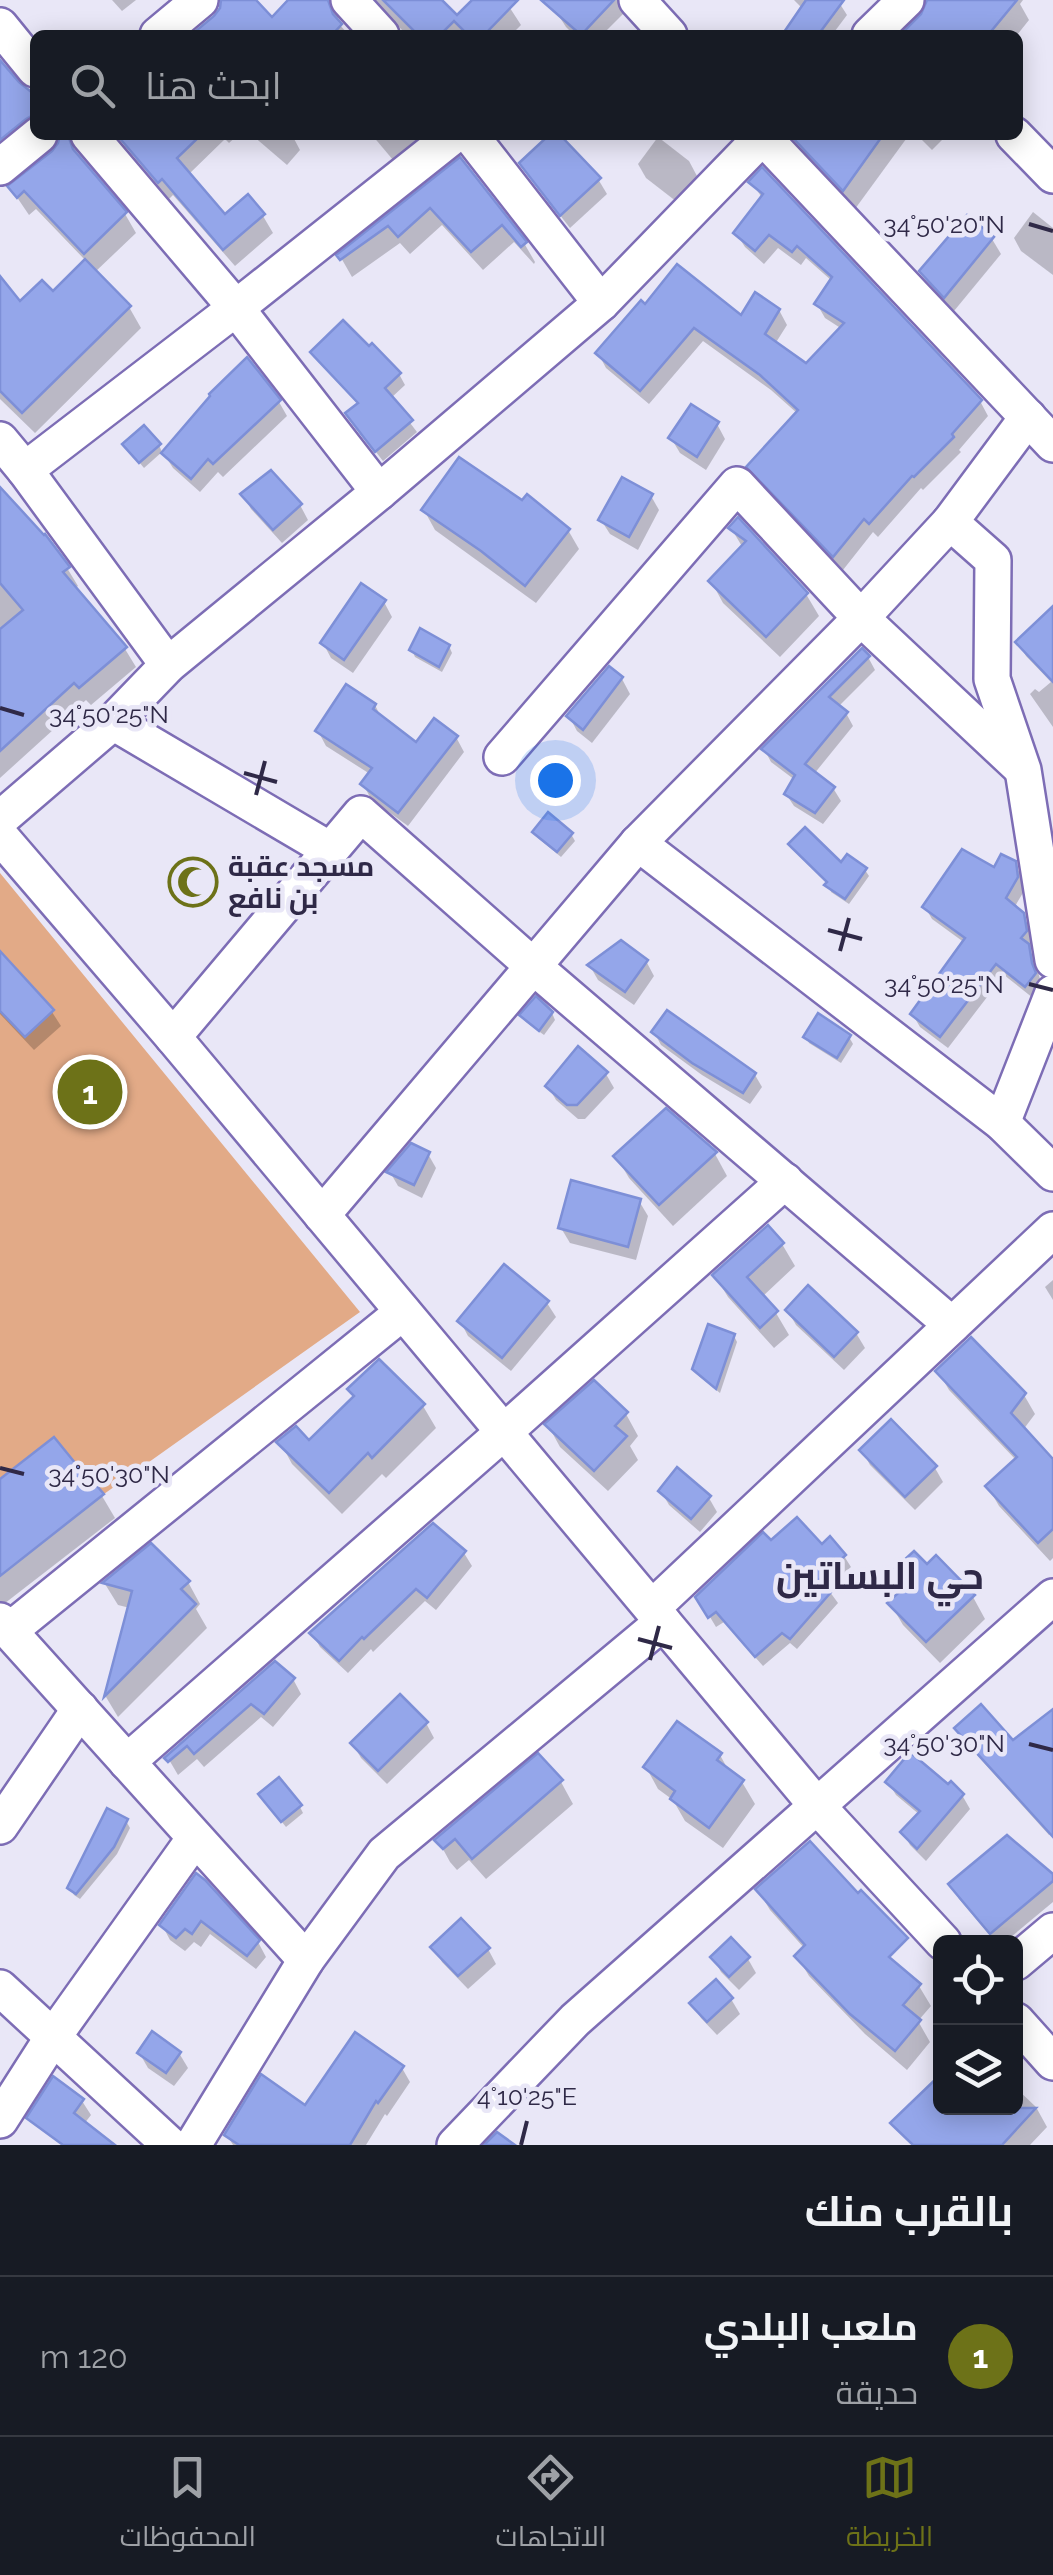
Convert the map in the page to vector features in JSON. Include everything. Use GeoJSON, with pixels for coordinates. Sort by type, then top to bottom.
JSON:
{"type":"FeatureCollection","features":[{"type":"Feature","properties":{"kind":"street"},"geometry":{"type":"LineString","coordinates":[[164,30],[200,0]]}},
{"type":"Feature","properties":{"kind":"street"},"geometry":{"type":"LineString","coordinates":[[349,0],[376,30]]}},
{"type":"Feature","properties":{"kind":"street"},"geometry":{"type":"LineString","coordinates":[[637,0],[664,30]]}},
{"type":"Feature","properties":{"kind":"street"},"geometry":{"type":"LineString","coordinates":[[0,26],[30,63]]}},
{"type":"Feature","properties":{"kind":"street"},"geometry":{"type":"LineString","coordinates":[[0,167],[33,140]]}},
{"type":"Feature","properties":{"kind":"street"},"geometry":{"type":"LineString","coordinates":[[94,140],[236,308],[380,492]]}},
{"type":"Feature","properties":{"kind":"street"},"geometry":{"type":"LineString","coordinates":[[25,470],[448,140]]}},
{"type":"Feature","properties":{"kind":"street"},"geometry":{"type":"LineString","coordinates":[[474,140],[602,303]]}},
{"type":"Feature","properties":{"kind":"street"},"geometry":{"type":"LineString","coordinates":[[0,818],[114,722],[168,664],[380,492],[602,303],[758,140]]}},
{"type":"Feature","properties":{"kind":"street"},"geometry":{"type":"LineString","coordinates":[[766,140],[1053,444]]}},
{"type":"Feature","properties":{"kind":"street"},"geometry":{"type":"LineString","coordinates":[[1019,140],[1053,174]]}},
{"type":"Feature","properties":{"kind":"street"},"geometry":{"type":"LineString","coordinates":[[322,1214],[638,843],[861,618],[950,522],[1028,417]]}},
{"type":"Feature","properties":{"kind":"street"},"geometry":{"type":"LineString","coordinates":[[0,440],[168,664]]}},
{"type":"Feature","properties":{"kind":"street"},"geometry":{"type":"LineString","coordinates":[[502,757],[737,485],[861,618],[1023,770]]}},
{"type":"Feature","properties":{"kind":"street"},"geometry":{"type":"LineString","coordinates":[[950,522],[993,560],[992,679],[1023,770],[1053,960]]}},
{"type":"Feature","properties":{"kind":"street"},"geometry":{"type":"LineString","coordinates":[[114,722],[330,850]]}},
{"type":"Feature","properties":{"kind":"street"},"geometry":{"type":"LineString","coordinates":[[173,1038],[361,814],[952,1325]]}},
{"type":"Feature","properties":{"kind":"street"},"geometry":{"type":"LineString","coordinates":[[0,836],[818,1806],[937,1935]]}},
{"type":"Feature","properties":{"kind":"street"},"geometry":{"type":"LineString","coordinates":[[638,843],[1002,1124],[1053,1173]]}},
{"type":"Feature","properties":{"kind":"street"},"geometry":{"type":"LineString","coordinates":[[1002,1124],[1053,994]]}},
{"type":"Feature","properties":{"kind":"street"},"geometry":{"type":"LineString","coordinates":[[127,1762],[785,1181]]}},
{"type":"Feature","properties":{"kind":"street"},"geometry":{"type":"LineString","coordinates":[[193,2145],[306,1960],[384,1854],[658,1615],[1053,1230]]}},
{"type":"Feature","properties":{"kind":"street"},"geometry":{"type":"LineString","coordinates":[[306,1960],[5,1626],[403,1312]]}},
{"type":"Feature","properties":{"kind":"street"},"geometry":{"type":"LineString","coordinates":[[454,2145],[575,2020],[1053,1597]]}},
{"type":"Feature","properties":{"kind":"street"},"geometry":{"type":"LineString","coordinates":[[0,1826],[80,1709]]}},
{"type":"Feature","properties":{"kind":"street"},"geometry":{"type":"LineString","coordinates":[[0,2120],[52,2037],[195,1838]]}},
{"type":"Feature","properties":{"kind":"street"},"geometry":{"type":"LineString","coordinates":[[1023,1956],[1053,1931]]}},
{"type":"Feature","properties":{"kind":"street"},"geometry":{"type":"LineString","coordinates":[[0,1988],[170,2145]]}},
{"type":"Feature","properties":{"kind":"street"},"geometry":{"type":"LineString","coordinates":[[1020,2025],[1053,2062]]}},
{"type":"Feature","properties":{"kind":"shaded area"},"geometry":{"type":"Polygon","coordinates":[[[0,873],[360,1312],[104,1494],[0,1576],[0,873]]]}},
{"type":"Feature","properties":{"kind":"building"},"geometry":{"type":"Polygon","coordinates":[[[221,0],[256,0],[272,17],[288,0],[328,0],[342,24],[337,30],[197,30],[220,8],[221,0]]]}},
{"type":"Feature","properties":{"kind":"building"},"geometry":{"type":"Polygon","coordinates":[[[383,0],[442,0],[457,15],[472,0],[518,0],[489,30],[463,30],[454,21],[445,30],[413,30],[383,0]]]}},
{"type":"Feature","properties":{"kind":"building"},"geometry":{"type":"Polygon","coordinates":[[[541,0],[614,0],[586,30],[575,30],[541,0]]]}},
{"type":"Feature","properties":{"kind":"building"},"geometry":{"type":"Polygon","coordinates":[[[806,0],[844,0],[822,30],[785,30],[806,0]]]}},
{"type":"Feature","properties":{"kind":"building"},"geometry":{"type":"Polygon","coordinates":[[[927,0],[1017,0],[992,30],[905,30],[921,14],[927,0]]]}},
{"type":"Feature","properties":{"kind":"building"},"geometry":{"type":"Polygon","coordinates":[[[0,60],[30,91],[30,117],[0,140],[0,60]]]}},
{"type":"Feature","properties":{"kind":"building"},"geometry":{"type":"Polygon","coordinates":[[[70,140],[73,149],[127,212],[84,254],[24,191],[17,198],[7,186],[58,143],[70,140]]]}},
{"type":"Feature","properties":{"kind":"building"},"geometry":{"type":"Polygon","coordinates":[[[121,140],[196,140],[177,158],[225,214],[248,194],[265,214],[223,250],[162,179],[158,183],[121,140]]]}},
{"type":"Feature","properties":{"kind":"building"},"geometry":{"type":"Polygon","coordinates":[[[544,140],[565,140],[601,178],[560,216],[519,163],[544,140]]]}},
{"type":"Feature","properties":{"kind":"building"},"geometry":{"type":"Polygon","coordinates":[[[795,140],[879,140],[843,191],[795,140]]]}},
{"type":"Feature","properties":{"kind":"building"},"geometry":{"type":"Polygon","coordinates":[[[460,157],[527,242],[521,247],[502,225],[471,252],[430,208],[398,237],[388,226],[340,260],[336,255],[460,157]]]}},
{"type":"Feature","properties":{"kind":"building"},"geometry":{"type":"Polygon","coordinates":[[[762,167],[982,400],[952,434],[954,437],[869,524],[864,519],[833,557],[746,467],[798,410],[760,375],[694,328],[640,391],[595,353],[641,300],[645,304],[677,264],[741,315],[755,292],[780,309],[765,334],[806,363],[844,323],[814,304],[832,277],[797,246],[792,252],[769,235],[755,251],[733,233],[763,194],[748,182],[762,167]]]}},
{"type":"Feature","properties":{"kind":"building"},"geometry":{"type":"Polygon","coordinates":[[[967,215],[994,237],[944,298],[919,271],[967,215]]]}},
{"type":"Feature","properties":{"kind":"building"},"geometry":{"type":"Polygon","coordinates":[[[85,259],[131,306],[22,413],[0,391],[0,276],[20,301],[42,280],[53,291],[85,259]]]}},
{"type":"Feature","properties":{"kind":"building"},"geometry":{"type":"Polygon","coordinates":[[[343,320],[401,373],[385,388],[413,420],[375,452],[345,413],[358,403],[310,352],[343,320]]]}},
{"type":"Feature","properties":{"kind":"building"},"geometry":{"type":"Polygon","coordinates":[[[247,357],[281,400],[213,464],[208,459],[191,479],[161,453],[209,394],[247,357]]]}},
{"type":"Feature","properties":{"kind":"building"},"geometry":{"type":"Polygon","coordinates":[[[691,404],[719,422],[697,457],[668,438],[691,404]]]}},
{"type":"Feature","properties":{"kind":"building"},"geometry":{"type":"Polygon","coordinates":[[[144,425],[161,444],[139,463],[122,444],[144,425]]]}},
{"type":"Feature","properties":{"kind":"building"},"geometry":{"type":"Polygon","coordinates":[[[459,457],[522,500],[527,494],[570,529],[525,586],[421,510],[459,457]]]}},
{"type":"Feature","properties":{"kind":"building"},"geometry":{"type":"Polygon","coordinates":[[[271,470],[302,504],[273,530],[240,494],[271,470]]]}},
{"type":"Feature","properties":{"kind":"building"},"geometry":{"type":"Polygon","coordinates":[[[622,477],[653,494],[629,537],[598,520],[622,477]]]}},
{"type":"Feature","properties":{"kind":"building"},"geometry":{"type":"Polygon","coordinates":[[[0,487],[45,534],[70,567],[63,572],[127,647],[79,688],[74,683],[0,751],[0,629],[23,610],[0,583],[0,487]]]}},
{"type":"Feature","properties":{"kind":"building"},"geometry":{"type":"Polygon","coordinates":[[[738,517],[808,593],[766,637],[708,581],[746,541],[728,528],[738,517]]]}},
{"type":"Feature","properties":{"kind":"building"},"geometry":{"type":"Polygon","coordinates":[[[361,583],[386,600],[344,660],[320,643],[361,583]]]}},
{"type":"Feature","properties":{"kind":"building"},"geometry":{"type":"Polygon","coordinates":[[[1053,606],[1053,682],[1015,642],[1053,606]]]}},
{"type":"Feature","properties":{"kind":"building"},"geometry":{"type":"Polygon","coordinates":[[[420,628],[450,645],[439,667],[409,650],[420,628]]]}},
{"type":"Feature","properties":{"kind":"building"},"geometry":{"type":"Polygon","coordinates":[[[862,648],[870,656],[829,697],[848,712],[805,764],[835,787],[815,813],[784,794],[795,775],[761,749],[862,648]]]}},
{"type":"Feature","properties":{"kind":"building"},"geometry":{"type":"Polygon","coordinates":[[[609,666],[623,677],[583,730],[566,716],[609,666]]]}},
{"type":"Feature","properties":{"kind":"building"},"geometry":{"type":"Polygon","coordinates":[[[346,684],[376,704],[373,709],[416,742],[434,718],[458,736],[398,813],[360,784],[372,768],[315,731],[346,684]]]}},
{"type":"Feature","properties":{"kind":"building"},"geometry":{"type":"Polygon","coordinates":[[[548,812],[573,833],[557,852],[532,832],[548,812]]]}},
{"type":"Feature","properties":{"kind":"building"},"geometry":{"type":"Polygon","coordinates":[[[805,827],[841,862],[847,854],[867,868],[845,899],[824,885],[827,882],[788,844],[805,827]]]}},
{"type":"Feature","properties":{"kind":"building"},"geometry":{"type":"Polygon","coordinates":[[[962,849],[994,867],[1001,854],[1016,861],[1018,877],[1006,898],[1024,913],[1027,931],[1021,938],[1029,944],[1036,973],[1025,987],[996,964],[940,1037],[910,1014],[965,938],[922,907],[962,849]]]}},
{"type":"Feature","properties":{"kind":"building"},"geometry":{"type":"Polygon","coordinates":[[[621,940],[648,960],[625,992],[587,965],[621,940]]]}},
{"type":"Feature","properties":{"kind":"building"},"geometry":{"type":"Polygon","coordinates":[[[0,951],[54,1010],[25,1037],[0,1011],[0,951]]]}},
{"type":"Feature","properties":{"kind":"building"},"geometry":{"type":"Polygon","coordinates":[[[536,996],[553,1012],[539,1031],[519,1015],[536,996]]]}},
{"type":"Feature","properties":{"kind":"building"},"geometry":{"type":"Polygon","coordinates":[[[667,1010],[756,1073],[743,1093],[692,1063],[651,1032],[667,1010]]]}},
{"type":"Feature","properties":{"kind":"building"},"geometry":{"type":"Polygon","coordinates":[[[818,1013],[851,1035],[837,1058],[803,1037],[818,1013]]]}},
{"type":"Feature","properties":{"kind":"building"},"geometry":{"type":"Polygon","coordinates":[[[578,1046],[608,1072],[577,1105],[567,1105],[545,1086],[578,1046]]]}},
{"type":"Feature","properties":{"kind":"building"},"geometry":{"type":"Polygon","coordinates":[[[666,1108],[717,1152],[659,1205],[613,1156],[666,1108]]]}},
{"type":"Feature","properties":{"kind":"building"},"geometry":{"type":"Polygon","coordinates":[[[411,1143],[430,1152],[414,1185],[386,1172],[411,1143]]]}},
{"type":"Feature","properties":{"kind":"building"},"geometry":{"type":"Polygon","coordinates":[[[571,1180],[641,1199],[628,1247],[558,1228],[571,1180]]]}},
{"type":"Feature","properties":{"kind":"building"},"geometry":{"type":"Polygon","coordinates":[[[768,1225],[784,1243],[747,1277],[778,1311],[760,1328],[712,1275],[768,1225]]]}},
{"type":"Feature","properties":{"kind":"building"},"geometry":{"type":"Polygon","coordinates":[[[504,1264],[549,1301],[502,1358],[457,1321],[504,1264]]]}},
{"type":"Feature","properties":{"kind":"building"},"geometry":{"type":"Polygon","coordinates":[[[808,1285],[858,1332],[834,1357],[785,1310],[808,1285]]]}},
{"type":"Feature","properties":{"kind":"building"},"geometry":{"type":"Polygon","coordinates":[[[708,1324],[735,1334],[716,1389],[692,1369],[708,1324]]]}},
{"type":"Feature","properties":{"kind":"building"},"geometry":{"type":"Polygon","coordinates":[[[971,1337],[1026,1393],[1011,1413],[1053,1459],[1053,1529],[1038,1543],[985,1486],[1017,1457],[935,1371],[971,1337]]]}},
{"type":"Feature","properties":{"kind":"building"},"geometry":{"type":"Polygon","coordinates":[[[379,1359],[425,1404],[372,1458],[368,1453],[329,1493],[276,1442],[296,1426],[309,1440],[354,1396],[347,1389],[379,1359]]]}},
{"type":"Feature","properties":{"kind":"building"},"geometry":{"type":"Polygon","coordinates":[[[594,1380],[628,1412],[615,1426],[627,1436],[594,1471],[544,1424],[594,1380]]]}},
{"type":"Feature","properties":{"kind":"building"},"geometry":{"type":"Polygon","coordinates":[[[891,1419],[937,1466],[905,1497],[859,1450],[891,1419]]]}},
{"type":"Feature","properties":{"kind":"building"},"geometry":{"type":"Polygon","coordinates":[[[54,1437],[104,1494],[0,1576],[0,1479],[54,1437]]]}},
{"type":"Feature","properties":{"kind":"building"},"geometry":{"type":"Polygon","coordinates":[[[677,1467],[711,1496],[691,1519],[658,1491],[677,1467]]]}},
{"type":"Feature","properties":{"kind":"building"},"geometry":{"type":"Polygon","coordinates":[[[797,1517],[822,1544],[830,1536],[846,1555],[820,1579],[833,1590],[790,1639],[782,1633],[755,1657],[716,1612],[708,1618],[695,1597],[763,1532],[771,1540],[797,1517]]]}},
{"type":"Feature","properties":{"kind":"building"},"geometry":{"type":"Polygon","coordinates":[[[433,1523],[466,1551],[427,1598],[416,1589],[339,1661],[309,1633],[433,1523]]]}},
{"type":"Feature","properties":{"kind":"building"},"geometry":{"type":"Polygon","coordinates":[[[151,1543],[190,1581],[181,1589],[196,1604],[104,1697],[132,1591],[102,1583],[151,1543]]]}},
{"type":"Feature","properties":{"kind":"building"},"geometry":{"type":"Polygon","coordinates":[[[914,1551],[927,1564],[936,1555],[975,1595],[926,1642],[887,1603],[905,1587],[891,1572],[914,1551]]]}},
{"type":"Feature","properties":{"kind":"building"},"geometry":{"type":"Polygon","coordinates":[[[275,1661],[295,1678],[264,1714],[251,1704],[194,1754],[187,1746],[168,1762],[164,1758],[275,1661]]]}},
{"type":"Feature","properties":{"kind":"building"},"geometry":{"type":"Polygon","coordinates":[[[400,1694],[428,1722],[378,1771],[350,1743],[400,1694]]]}},
{"type":"Feature","properties":{"kind":"building"},"geometry":{"type":"Polygon","coordinates":[[[981,1704],[1013,1740],[1053,1709],[1053,1837],[954,1728],[981,1704]]]}},
{"type":"Feature","properties":{"kind":"building"},"geometry":{"type":"Polygon","coordinates":[[[677,1721],[722,1753],[717,1760],[744,1780],[709,1828],[670,1799],[675,1791],[643,1767],[677,1721]]]}},
{"type":"Feature","properties":{"kind":"building"},"geometry":{"type":"Polygon","coordinates":[[[910,1752],[964,1794],[917,1849],[900,1832],[920,1811],[885,1782],[910,1752]]]}},
{"type":"Feature","properties":{"kind":"building"},"geometry":{"type":"Polygon","coordinates":[[[538,1753],[563,1780],[472,1859],[455,1839],[443,1849],[434,1840],[538,1753]]]}},
{"type":"Feature","properties":{"kind":"building"},"geometry":{"type":"Polygon","coordinates":[[[279,1777],[302,1805],[281,1822],[258,1794],[279,1777]]]}},
{"type":"Feature","properties":{"kind":"building"},"geometry":{"type":"Polygon","coordinates":[[[107,1808],[128,1819],[114,1847],[76,1894],[67,1888],[107,1808]]]}},
{"type":"Feature","properties":{"kind":"building"},"geometry":{"type":"Polygon","coordinates":[[[1007,1835],[1053,1874],[1053,1881],[990,1934],[948,1884],[1007,1835]]]}},
{"type":"Feature","properties":{"kind":"building"},"geometry":{"type":"Polygon","coordinates":[[[810,1841],[858,1893],[861,1890],[908,1938],[889,1957],[921,1984],[903,2005],[921,2020],[895,2051],[850,2014],[794,1956],[805,1945],[755,1889],[810,1841]]]}},
{"type":"Feature","properties":{"kind":"building"},"geometry":{"type":"Polygon","coordinates":[[[196,1873],[260,1940],[247,1956],[201,1921],[192,1934],[185,1929],[176,1938],[159,1925],[196,1873]]]}},
{"type":"Feature","properties":{"kind":"building"},"geometry":{"type":"Polygon","coordinates":[[[461,1918],[490,1948],[458,1976],[430,1947],[461,1918]]]}},
{"type":"Feature","properties":{"kind":"building"},"geometry":{"type":"Polygon","coordinates":[[[731,1937],[750,1957],[729,1977],[710,1957],[731,1937]]]}},
{"type":"Feature","properties":{"kind":"building"},"geometry":{"type":"Polygon","coordinates":[[[716,1979],[733,1998],[707,2022],[689,2003],[716,1979]]]}},
{"type":"Feature","properties":{"kind":"building"},"geometry":{"type":"Polygon","coordinates":[[[152,2031],[181,2052],[166,2073],[137,2053],[152,2031]]]}},
{"type":"Feature","properties":{"kind":"building"},"geometry":{"type":"Polygon","coordinates":[[[355,2032],[404,2066],[376,2101],[350,2145],[239,2145],[224,2135],[261,2074],[305,2105],[355,2032]]]}},
{"type":"Feature","properties":{"kind":"building"},"geometry":{"type":"Polygon","coordinates":[[[53,2076],[84,2099],[74,2113],[115,2145],[63,2145],[26,2118],[53,2076]]]}},
{"type":"Feature","properties":{"kind":"building"},"geometry":{"type":"Polygon","coordinates":[[[933,2082],[933,2115],[1023,2115],[1023,2108],[1036,2108],[1002,2145],[913,2145],[890,2123],[933,2082]]]}},
{"type":"Feature","properties":{"kind":"building"},"geometry":{"type":"Polygon","coordinates":[[[497,2132],[515,2145],[484,2145],[497,2132]]]}},
{"type":"Feature","properties":{"kind":"place","name":"مسجد عقبة بن نافع"},"geometry":{"type":"Point","coordinates":[193,882]}},
{"type":"Feature","properties":{"kind":"place","name":"ملعب البلدي"},"geometry":{"type":"Point","coordinates":[90,1092]}},
{"type":"Feature","properties":{"kind":"district","name":"حي البساتين"},"geometry":{"type":"Point","coordinates":[880,1575]}}]}
